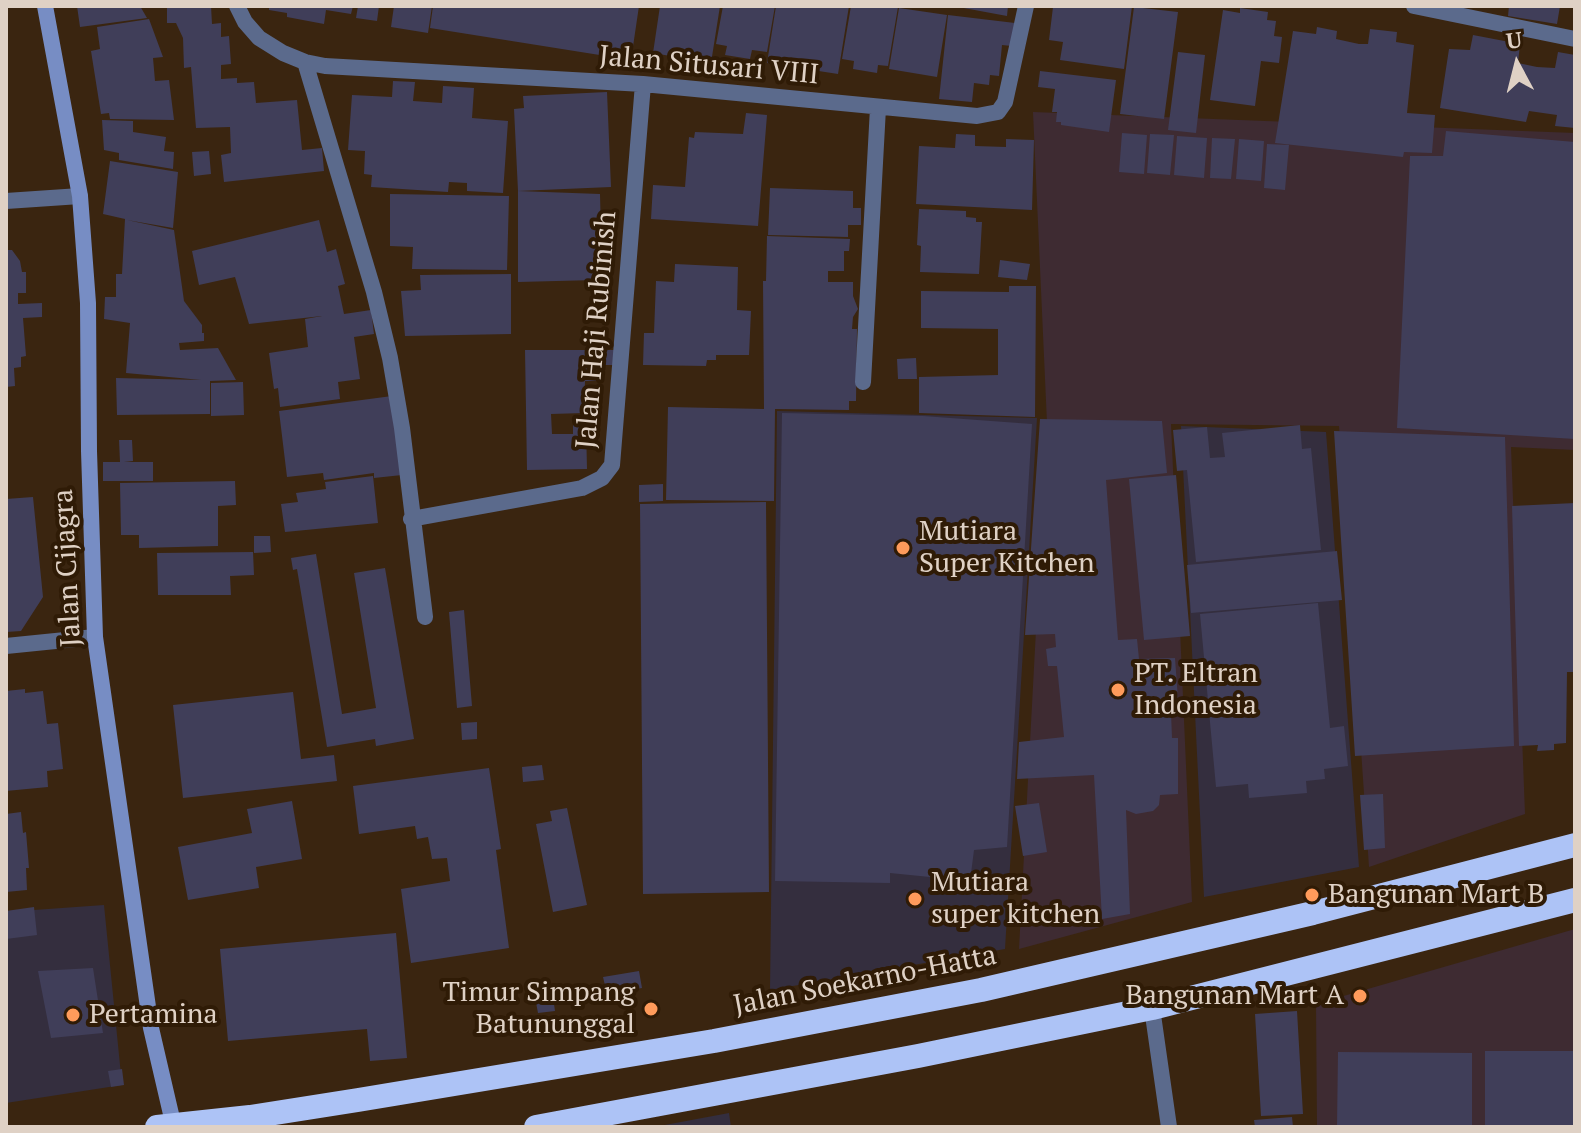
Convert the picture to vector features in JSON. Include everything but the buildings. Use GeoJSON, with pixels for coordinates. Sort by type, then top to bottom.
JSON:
{"type":"FeatureCollection","features":[{"type":"Feature","properties":{"kind":"highway","name":"Jalan Soekarno-Hatta"},"geometry":{"type":"LineString","coordinates":[[168,1126],[373,1098],[729,1038],[981,990],[1199,941],[1575,845]]}},
{"type":"Feature","properties":{"kind":"highway"},"geometry":{"type":"LineString","coordinates":[[536,1127],[918,1056],[1152,1008],[1575,900]]}},
{"type":"Feature","properties":{"kind":"street","name":"Jalan Cijagra"},"geometry":{"type":"LineString","coordinates":[[45,6],[80,196],[88,303],[95,637],[168,1126]]}},
{"type":"Feature","properties":{"kind":"street","name":"Jalan Situsari VIII"},"geometry":{"type":"LineString","coordinates":[[237,6],[245,22],[259,38],[283,53],[325,66],[643,84],[977,116],[998,112],[1005,102],[1026,6]]}},
{"type":"Feature","properties":{"kind":"street"},"geometry":{"type":"LineString","coordinates":[[1414,6],[1575,39]]}},
{"type":"Feature","properties":{"kind":"street"},"geometry":{"type":"LineString","coordinates":[[305,62],[374,292],[390,358],[402,428],[425,617]]}},
{"type":"Feature","properties":{"kind":"street","name":"Jalan Haji Rubinish"},"geometry":{"type":"LineString","coordinates":[[411,519],[582,488],[602,478],[612,465],[643,84]]}},
{"type":"Feature","properties":{"kind":"street"},"geometry":{"type":"LineString","coordinates":[[863,382],[878,108]]}},
{"type":"Feature","properties":{"kind":"street"},"geometry":{"type":"LineString","coordinates":[[6,201],[80,196]]}},
{"type":"Feature","properties":{"kind":"street"},"geometry":{"type":"LineString","coordinates":[[6,646],[95,637]]}},
{"type":"Feature","properties":{"kind":"street"},"geometry":{"type":"LineString","coordinates":[[1152,1008],[1169,1127]]}},
{"type":"Feature","properties":{"kind":"shaded area"},"geometry":{"type":"Polygon","coordinates":[[[1033,112],[1575,133],[1575,450],[1511,447],[1525,814],[1369,867],[1339,426],[1171,424],[1192,902],[1019,949],[1047,423],[1033,112]]]}},
{"type":"Feature","properties":{"kind":"shaded area","name":"Mutiara Super Kitchen"},"geometry":{"type":"Polygon","coordinates":[[[777,411],[1037,418],[1005,949],[770,990],[777,411]]]}},
{"type":"Feature","properties":{"kind":"shaded area"},"geometry":{"type":"Polygon","coordinates":[[[1181,426],[1326,432],[1359,867],[1204,897],[1181,426]]]}},
{"type":"Feature","properties":{"kind":"shaded area"},"geometry":{"type":"Polygon","coordinates":[[[104,905],[122,1085],[6,1103],[6,912],[104,905]]]}},
{"type":"Feature","properties":{"kind":"shaded area"},"geometry":{"type":"Polygon","coordinates":[[[1575,929],[1575,1127],[1317,1127],[1316,1004],[1575,929]]]}},
{"type":"Feature","properties":{"kind":"shaded area"},"geometry":{"type":"Polygon","coordinates":[[[729,1113],[731,1127],[654,1127],[729,1113]]]}},
{"type":"Feature","properties":{"kind":"place","name":"Mutiara Super Kitchen"},"geometry":{"type":"Point","coordinates":[903,548]}},
{"type":"Feature","properties":{"kind":"place","name":"PT. Eltran Indonesia"},"geometry":{"type":"Point","coordinates":[1118,690]}},
{"type":"Feature","properties":{"kind":"place","name":"Bangunan Mart B"},"geometry":{"type":"Point","coordinates":[1312,895]}},
{"type":"Feature","properties":{"kind":"place","name":"Mutiara super kitchen"},"geometry":{"type":"Point","coordinates":[915,899]}},
{"type":"Feature","properties":{"kind":"place","name":"Bangunan Mart A"},"geometry":{"type":"Point","coordinates":[1360,996]}},
{"type":"Feature","properties":{"kind":"place","name":"Timur Simpang Batununggal"},"geometry":{"type":"Point","coordinates":[651,1009]}},
{"type":"Feature","properties":{"kind":"place","name":"Pertamina"},"geometry":{"type":"Point","coordinates":[73,1015]}}]}
